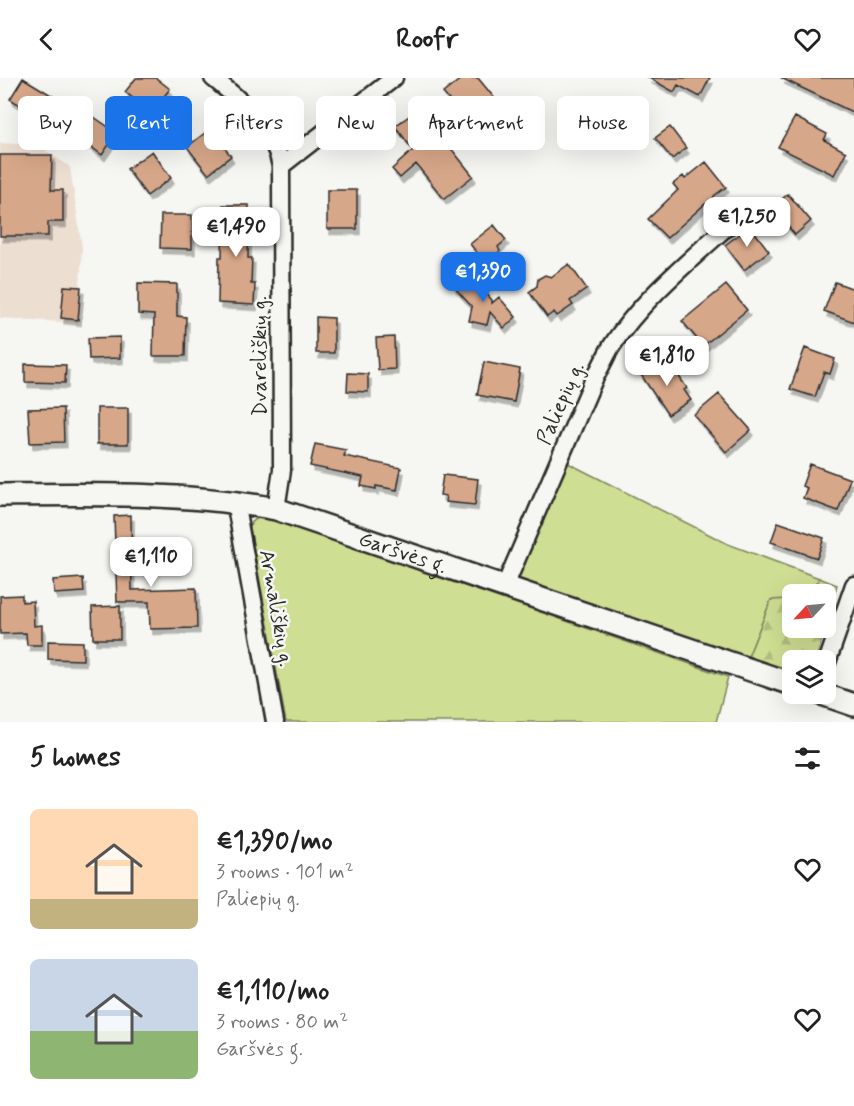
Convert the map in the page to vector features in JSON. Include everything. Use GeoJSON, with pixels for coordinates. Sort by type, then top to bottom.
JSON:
{"type":"FeatureCollection","features":[{"type":"Feature","properties":{"kind":"main road","name":"Garšvės g."},"geometry":{"type":"LineString","coordinates":[[0,495],[175,497],[235,501],[276,509],[782,681]]}},
{"type":"Feature","properties":{"kind":"main road"},"geometry":{"type":"LineString","coordinates":[[836,699],[854,705]]}},
{"type":"Feature","properties":{"kind":"street","name":"Dvareliškių g."},"geometry":{"type":"LineString","coordinates":[[213,78],[254,114],[271,136],[279,153],[281,166],[282,470],[276,509]]}},
{"type":"Feature","properties":{"kind":"street"},"geometry":{"type":"LineString","coordinates":[[281,166],[394,78]]}},
{"type":"Feature","properties":{"kind":"street","name":"Paliepių g."},"geometry":{"type":"LineString","coordinates":[[505,586],[610,347],[630,320],[656,293],[743,212]]}},
{"type":"Feature","properties":{"kind":"street","name":"Armališkių g."},"geometry":{"type":"LineString","coordinates":[[235,501],[275,722]]}},
{"type":"Feature","properties":{"kind":"street"},"geometry":{"type":"LineString","coordinates":[[831,650],[854,585]]}},
{"type":"Feature","properties":{"kind":"shaded area"},"geometry":{"type":"Polygon","coordinates":[[[0,143],[18,144],[18,150],[45,150],[70,167],[82,247],[78,323],[0,318],[0,143]]]}},
{"type":"Feature","properties":{"kind":"green space"},"geometry":{"type":"Polygon","coordinates":[[[566,462],[728,544],[819,578],[816,584],[782,584],[782,599],[771,600],[748,657],[517,582],[517,571],[566,462]]]}},
{"type":"Feature","properties":{"kind":"green space"},"geometry":{"type":"Polygon","coordinates":[[[262,516],[728,677],[716,722],[286,722],[250,528],[251,522],[262,516]]]}},
{"type":"Feature","properties":{"kind":"green space"},"geometry":{"type":"Polygon","coordinates":[[[819,578],[834,584],[816,584],[819,578]]]}},
{"type":"Feature","properties":{"kind":"green space"},"geometry":{"type":"Polygon","coordinates":[[[782,599],[782,638],[822,638],[819,650],[782,650],[782,669],[748,657],[771,600],[782,599]]]}},
{"type":"Feature","properties":{"kind":"building"},"geometry":{"type":"Polygon","coordinates":[[[23,78],[53,96],[18,96],[18,104],[10,99],[23,78]]]}},
{"type":"Feature","properties":{"kind":"building"},"geometry":{"type":"Polygon","coordinates":[[[136,78],[156,78],[170,89],[164,96],[130,96],[125,92],[136,78]]]}},
{"type":"Feature","properties":{"kind":"building"},"geometry":{"type":"Polygon","coordinates":[[[462,78],[478,78],[493,96],[446,96],[443,93],[462,78]]]}},
{"type":"Feature","properties":{"kind":"building"},"geometry":{"type":"Polygon","coordinates":[[[649,78],[710,78],[700,97],[678,85],[674,92],[649,78]]]}},
{"type":"Feature","properties":{"kind":"building"},"geometry":{"type":"Polygon","coordinates":[[[781,78],[854,78],[854,113],[781,78]]]}},
{"type":"Feature","properties":{"kind":"building"},"geometry":{"type":"Polygon","coordinates":[[[408,117],[408,143],[396,127],[408,117]]]}},
{"type":"Feature","properties":{"kind":"building"},"geometry":{"type":"Polygon","coordinates":[[[795,117],[827,134],[824,140],[846,152],[834,175],[778,147],[795,117]]]}},
{"type":"Feature","properties":{"kind":"building"},"geometry":{"type":"Polygon","coordinates":[[[93,118],[105,125],[105,150],[102,155],[93,148],[93,118]]]}},
{"type":"Feature","properties":{"kind":"building"},"geometry":{"type":"Polygon","coordinates":[[[670,127],[686,148],[672,159],[655,138],[670,127]]]}},
{"type":"Feature","properties":{"kind":"building"},"geometry":{"type":"Polygon","coordinates":[[[204,134],[204,150],[226,150],[231,156],[208,174],[189,150],[192,150],[192,143],[204,134]]]}},
{"type":"Feature","properties":{"kind":"building"},"geometry":{"type":"Polygon","coordinates":[[[413,150],[452,150],[473,176],[444,199],[416,164],[400,178],[392,169],[413,150]]]}},
{"type":"Feature","properties":{"kind":"building"},"geometry":{"type":"Polygon","coordinates":[[[152,151],[171,178],[147,196],[127,169],[152,151]]]}},
{"type":"Feature","properties":{"kind":"building"},"geometry":{"type":"Polygon","coordinates":[[[0,155],[52,155],[51,190],[63,190],[63,222],[48,222],[48,236],[0,236],[0,155]]]}},
{"type":"Feature","properties":{"kind":"building"},"geometry":{"type":"Polygon","coordinates":[[[706,162],[726,187],[714,196],[712,203],[705,204],[667,238],[648,219],[678,190],[673,184],[683,176],[685,179],[706,162]]]}},
{"type":"Feature","properties":{"kind":"building"},"geometry":{"type":"Polygon","coordinates":[[[327,190],[357,190],[357,229],[327,229],[327,190]]]}},
{"type":"Feature","properties":{"kind":"building"},"geometry":{"type":"Polygon","coordinates":[[[788,194],[811,221],[795,235],[772,207],[788,194]]]}},
{"type":"Feature","properties":{"kind":"building"},"geometry":{"type":"Polygon","coordinates":[[[223,205],[249,205],[248,258],[252,258],[251,284],[255,284],[254,305],[218,303],[223,205]]]}},
{"type":"Feature","properties":{"kind":"building"},"geometry":{"type":"Polygon","coordinates":[[[161,215],[192,215],[192,249],[160,248],[161,215]]]}},
{"type":"Feature","properties":{"kind":"building"},"geometry":{"type":"Polygon","coordinates":[[[494,225],[506,240],[498,247],[500,251],[485,263],[470,244],[494,225]]]}},
{"type":"Feature","properties":{"kind":"building"},"geometry":{"type":"Polygon","coordinates":[[[750,226],[769,251],[744,270],[725,245],[750,226]]]}},
{"type":"Feature","properties":{"kind":"building"},"geometry":{"type":"Polygon","coordinates":[[[569,264],[587,289],[570,301],[573,305],[557,316],[554,312],[547,317],[529,292],[537,286],[538,279],[545,275],[551,277],[569,264]]]}},
{"type":"Feature","properties":{"kind":"building"},"geometry":{"type":"Polygon","coordinates":[[[468,273],[492,300],[492,303],[499,297],[516,317],[504,328],[490,312],[487,325],[469,321],[472,307],[453,286],[468,273]]]}},
{"type":"Feature","properties":{"kind":"building"},"geometry":{"type":"Polygon","coordinates":[[[835,282],[854,289],[854,322],[824,311],[835,282]]]}},
{"type":"Feature","properties":{"kind":"building"},"geometry":{"type":"Polygon","coordinates":[[[138,283],[177,284],[177,316],[186,317],[185,356],[153,356],[154,315],[138,314],[138,283]]]}},
{"type":"Feature","properties":{"kind":"building"},"geometry":{"type":"Polygon","coordinates":[[[726,285],[747,310],[703,346],[682,321],[726,285]]]}},
{"type":"Feature","properties":{"kind":"building"},"geometry":{"type":"Polygon","coordinates":[[[64,286],[81,287],[78,320],[61,318],[64,286]]]}},
{"type":"Feature","properties":{"kind":"building"},"geometry":{"type":"Polygon","coordinates":[[[316,317],[334,318],[334,353],[316,353],[316,317]]]}},
{"type":"Feature","properties":{"kind":"building"},"geometry":{"type":"Polygon","coordinates":[[[120,337],[120,358],[89,359],[88,338],[120,337]]]}},
{"type":"Feature","properties":{"kind":"building"},"geometry":{"type":"Polygon","coordinates":[[[394,337],[395,369],[378,370],[376,338],[394,337]]]}},
{"type":"Feature","properties":{"kind":"building"},"geometry":{"type":"Polygon","coordinates":[[[805,348],[835,359],[830,374],[824,372],[815,397],[790,389],[805,348]]]}},
{"type":"Feature","properties":{"kind":"building"},"geometry":{"type":"Polygon","coordinates":[[[665,360],[687,388],[684,390],[691,400],[668,415],[641,375],[665,360]]]}},
{"type":"Feature","properties":{"kind":"building"},"geometry":{"type":"Polygon","coordinates":[[[484,362],[520,369],[514,402],[477,395],[484,362]]]}},
{"type":"Feature","properties":{"kind":"building"},"geometry":{"type":"Polygon","coordinates":[[[25,364],[66,365],[65,383],[25,382],[25,364]]]}},
{"type":"Feature","properties":{"kind":"building"},"geometry":{"type":"Polygon","coordinates":[[[348,373],[368,374],[368,392],[347,391],[348,373]]]}},
{"type":"Feature","properties":{"kind":"building"},"geometry":{"type":"Polygon","coordinates":[[[719,394],[751,430],[726,452],[694,415],[719,394]]]}},
{"type":"Feature","properties":{"kind":"building"},"geometry":{"type":"Polygon","coordinates":[[[63,408],[64,442],[30,443],[28,409],[63,408]]]}},
{"type":"Feature","properties":{"kind":"building"},"geometry":{"type":"Polygon","coordinates":[[[97,408],[128,408],[128,444],[97,444],[97,408]]]}},
{"type":"Feature","properties":{"kind":"building"},"geometry":{"type":"Polygon","coordinates":[[[315,444],[346,450],[344,456],[401,468],[397,490],[361,486],[363,477],[310,466],[315,444]]]}},
{"type":"Feature","properties":{"kind":"building"},"geometry":{"type":"Polygon","coordinates":[[[810,464],[850,479],[838,511],[803,498],[807,488],[802,486],[810,464]]]}},
{"type":"Feature","properties":{"kind":"building"},"geometry":{"type":"Polygon","coordinates":[[[443,475],[478,479],[475,505],[445,502],[446,496],[440,495],[443,475]]]}},
{"type":"Feature","properties":{"kind":"building"},"geometry":{"type":"Polygon","coordinates":[[[131,515],[132,590],[196,588],[197,628],[150,629],[149,602],[117,602],[114,516],[131,515]]]}},
{"type":"Feature","properties":{"kind":"building"},"geometry":{"type":"Polygon","coordinates":[[[778,522],[824,538],[817,558],[771,542],[778,522]]]}},
{"type":"Feature","properties":{"kind":"building"},"geometry":{"type":"Polygon","coordinates":[[[83,578],[84,592],[54,594],[53,580],[83,578]]]}},
{"type":"Feature","properties":{"kind":"building"},"geometry":{"type":"Polygon","coordinates":[[[22,595],[22,602],[33,601],[34,626],[42,625],[42,645],[27,645],[26,633],[0,634],[0,596],[22,595]]]}},
{"type":"Feature","properties":{"kind":"building"},"geometry":{"type":"Polygon","coordinates":[[[120,606],[120,639],[93,639],[92,607],[120,606]]]}},
{"type":"Feature","properties":{"kind":"building"},"geometry":{"type":"Polygon","coordinates":[[[48,641],[83,642],[83,660],[48,659],[48,641]]]}}]}
